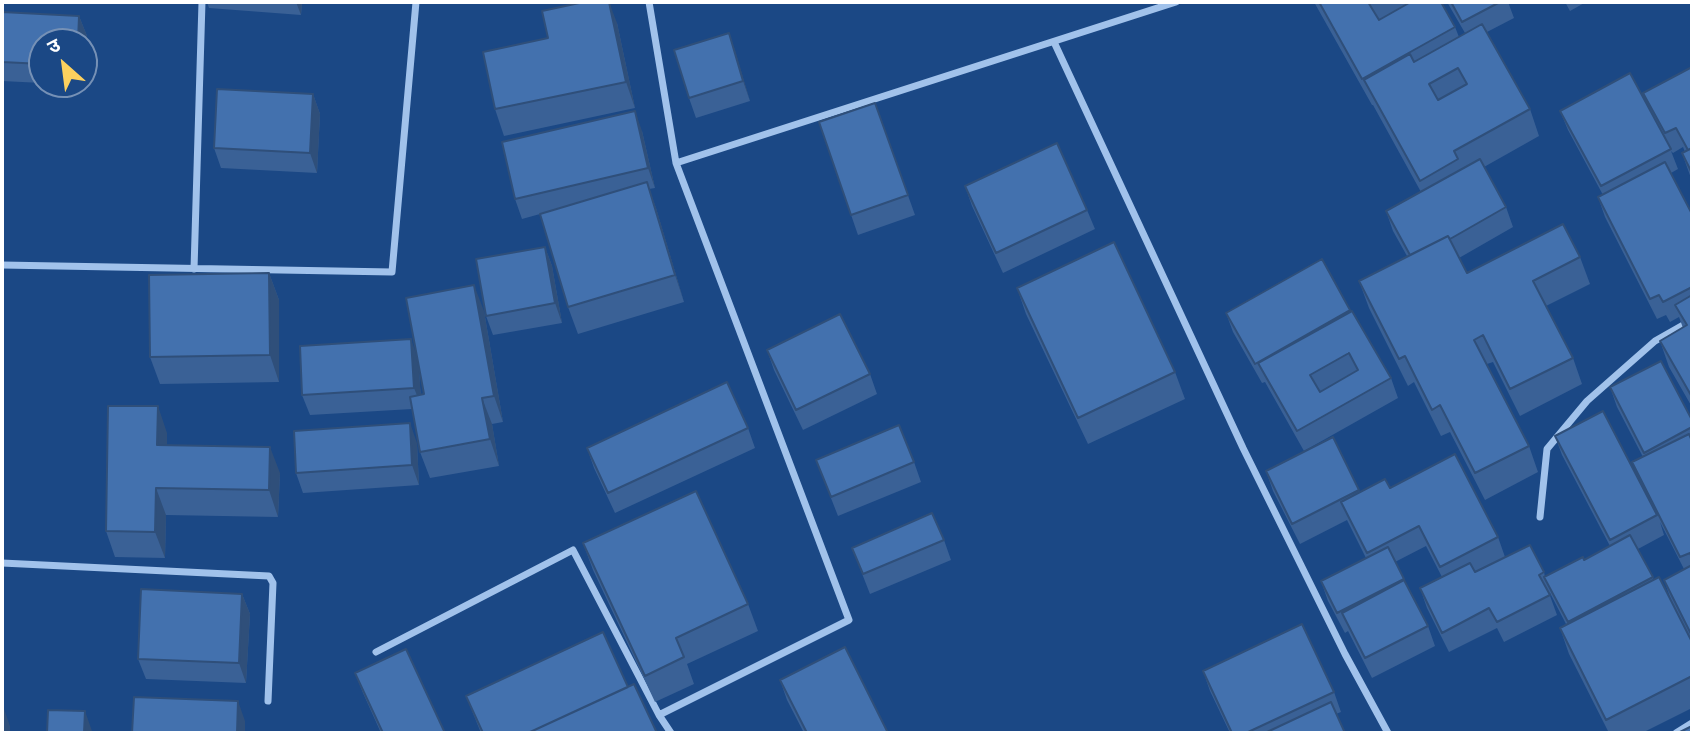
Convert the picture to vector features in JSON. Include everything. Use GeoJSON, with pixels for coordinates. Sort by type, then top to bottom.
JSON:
{"type":"FeatureCollection","features":[{"type":"Feature","properties":{"kind":"street"},"geometry":{"type":"LineString","coordinates":[[194,269],[202,2]]}},
{"type":"Feature","properties":{"kind":"street"},"geometry":{"type":"LineString","coordinates":[[2,265],[392,272],[416,2]]}},
{"type":"Feature","properties":{"kind":"street"},"geometry":{"type":"LineString","coordinates":[[649,2],[676,163],[849,620],[659,715]]}},
{"type":"Feature","properties":{"kind":"street"},"geometry":{"type":"LineString","coordinates":[[676,163],[1176,2]]}},
{"type":"Feature","properties":{"kind":"street"},"geometry":{"type":"LineString","coordinates":[[1054,42],[1243,449],[1345,654],[1388,733]]}},
{"type":"Feature","properties":{"kind":"street"},"geometry":{"type":"LineString","coordinates":[[1540,517],[1547,449],[1587,401],[1616,375],[1655,341],[1692,320]]}},
{"type":"Feature","properties":{"kind":"street"},"geometry":{"type":"LineString","coordinates":[[376,652],[573,550],[671,733]]}},
{"type":"Feature","properties":{"kind":"street"},"geometry":{"type":"LineString","coordinates":[[2,563],[269,576],[273,583],[268,701]]}},
{"type":"Feature","properties":{"kind":"street"},"geometry":{"type":"LineString","coordinates":[[1676,733],[1692,723]]}},
{"type":"Feature","properties":{"kind":"building"},"geometry":{"type":"Polygon","coordinates":[[[584,2],[609,2],[626,82],[495,109],[483,52],[548,38],[542,11],[584,2]]]}},
{"type":"Feature","properties":{"kind":"building"},"geometry":{"type":"Polygon","coordinates":[[[1319,2],[1368,2],[1379,20],[1408,2],[1441,2],[1455,27],[1362,79],[1319,2]]]}},
{"type":"Feature","properties":{"kind":"building"},"geometry":{"type":"Polygon","coordinates":[[[1451,2],[1500,2],[1462,22],[1451,2]]]}},
{"type":"Feature","properties":{"kind":"building"},"geometry":{"type":"Polygon","coordinates":[[[2,12],[79,16],[79,28],[28,28],[28,63],[2,62],[2,12]]]}},
{"type":"Feature","properties":{"kind":"building"},"geometry":{"type":"Polygon","coordinates":[[[1482,24],[1530,109],[1454,151],[1458,159],[1420,181],[1364,80],[1410,54],[1414,62],[1482,24]],[[1458,68],[1429,84],[1438,100],[1467,84],[1458,68]]]}},
{"type":"Feature","properties":{"kind":"building"},"geometry":{"type":"Polygon","coordinates":[[[729,33],[743,81],[689,98],[674,50],[729,33]]]}},
{"type":"Feature","properties":{"kind":"building"},"geometry":{"type":"Polygon","coordinates":[[[1692,67],[1692,148],[1688,150],[1676,128],[1665,133],[1643,93],[1692,67]]]}},
{"type":"Feature","properties":{"kind":"building"},"geometry":{"type":"Polygon","coordinates":[[[1630,73],[1671,149],[1601,186],[1560,111],[1630,73]]]}},
{"type":"Feature","properties":{"kind":"building"},"geometry":{"type":"Polygon","coordinates":[[[217,89],[313,94],[310,153],[214,148],[217,89]]]}},
{"type":"Feature","properties":{"kind":"building"},"geometry":{"type":"Polygon","coordinates":[[[875,103],[908,195],[851,215],[819,122],[875,103]]]}},
{"type":"Feature","properties":{"kind":"building"},"geometry":{"type":"Polygon","coordinates":[[[635,111],[648,168],[515,199],[502,142],[635,111]]]}},
{"type":"Feature","properties":{"kind":"building"},"geometry":{"type":"Polygon","coordinates":[[[1057,143],[1087,210],[996,253],[965,186],[1057,143]]]}},
{"type":"Feature","properties":{"kind":"building"},"geometry":{"type":"Polygon","coordinates":[[[1692,148],[1692,173],[1682,153],[1692,148]]]}},
{"type":"Feature","properties":{"kind":"building"},"geometry":{"type":"Polygon","coordinates":[[[1480,159],[1506,207],[1450,239],[1448,236],[1410,255],[1386,211],[1480,159]]]}},
{"type":"Feature","properties":{"kind":"building"},"geometry":{"type":"Polygon","coordinates":[[[1665,162],[1692,214],[1692,287],[1663,302],[1659,295],[1650,299],[1598,197],[1665,162]]]}},
{"type":"Feature","properties":{"kind":"building"},"geometry":{"type":"Polygon","coordinates":[[[647,182],[675,275],[568,307],[540,214],[647,182]]]}},
{"type":"Feature","properties":{"kind":"building"},"geometry":{"type":"Polygon","coordinates":[[[1563,224],[1580,257],[1533,281],[1573,358],[1510,389],[1483,335],[1474,340],[1529,446],[1475,473],[1440,405],[1432,410],[1405,356],[1399,359],[1359,281],[1448,236],[1467,273],[1563,224]]]}},
{"type":"Feature","properties":{"kind":"building"},"geometry":{"type":"Polygon","coordinates":[[[1114,242],[1175,372],[1078,418],[1017,288],[1114,242]]]}},
{"type":"Feature","properties":{"kind":"building"},"geometry":{"type":"Polygon","coordinates":[[[545,247],[555,303],[486,316],[476,259],[545,247]]]}},
{"type":"Feature","properties":{"kind":"building"},"geometry":{"type":"Polygon","coordinates":[[[1322,259],[1350,310],[1255,364],[1226,313],[1322,259]]]}},
{"type":"Feature","properties":{"kind":"building"},"geometry":{"type":"Polygon","coordinates":[[[269,273],[270,355],[150,357],[149,275],[269,273]]]}},
{"type":"Feature","properties":{"kind":"building"},"geometry":{"type":"Polygon","coordinates":[[[474,285],[494,396],[482,398],[490,439],[420,452],[410,397],[424,394],[406,298],[474,285]]]}},
{"type":"Feature","properties":{"kind":"building"},"geometry":{"type":"Polygon","coordinates":[[[1692,295],[1692,397],[1660,341],[1687,325],[1675,305],[1692,295]]]}},
{"type":"Feature","properties":{"kind":"building"},"geometry":{"type":"Polygon","coordinates":[[[1352,311],[1391,378],[1297,431],[1258,363],[1352,311]],[[1349,353],[1310,375],[1320,392],[1358,370],[1349,353]]]}},
{"type":"Feature","properties":{"kind":"building"},"geometry":{"type":"Polygon","coordinates":[[[840,314],[870,374],[796,410],[767,350],[840,314]]]}},
{"type":"Feature","properties":{"kind":"building"},"geometry":{"type":"Polygon","coordinates":[[[411,339],[414,388],[302,395],[300,346],[411,339]]]}},
{"type":"Feature","properties":{"kind":"building"},"geometry":{"type":"Polygon","coordinates":[[[1661,361],[1692,420],[1692,427],[1644,453],[1610,387],[1661,361]]]}},
{"type":"Feature","properties":{"kind":"building"},"geometry":{"type":"Polygon","coordinates":[[[727,382],[748,428],[608,493],[587,448],[727,382]]]}},
{"type":"Feature","properties":{"kind":"building"},"geometry":{"type":"Polygon","coordinates":[[[108,406],[158,406],[157,445],[270,447],[269,490],[156,488],[155,532],[106,531],[108,406]]]}},
{"type":"Feature","properties":{"kind":"building"},"geometry":{"type":"Polygon","coordinates":[[[1603,411],[1657,515],[1610,540],[1555,436],[1603,411]]]}},
{"type":"Feature","properties":{"kind":"building"},"geometry":{"type":"Polygon","coordinates":[[[410,423],[412,465],[296,473],[294,431],[410,423]]]}},
{"type":"Feature","properties":{"kind":"building"},"geometry":{"type":"Polygon","coordinates":[[[899,425],[914,462],[831,497],[816,460],[899,425]]]}},
{"type":"Feature","properties":{"kind":"building"},"geometry":{"type":"Polygon","coordinates":[[[1689,434],[1692,441],[1692,558],[1690,553],[1680,557],[1632,462],[1689,434]]]}},
{"type":"Feature","properties":{"kind":"building"},"geometry":{"type":"Polygon","coordinates":[[[1333,437],[1359,490],[1292,524],[1266,471],[1333,437]]]}},
{"type":"Feature","properties":{"kind":"building"},"geometry":{"type":"Polygon","coordinates":[[[1455,454],[1498,537],[1440,567],[1419,526],[1367,553],[1341,502],[1385,479],[1390,488],[1455,454]]]}},
{"type":"Feature","properties":{"kind":"building"},"geometry":{"type":"Polygon","coordinates":[[[696,491],[748,604],[676,638],[684,657],[645,676],[583,543],[696,491]]]}},
{"type":"Feature","properties":{"kind":"building"},"geometry":{"type":"Polygon","coordinates":[[[932,513],[944,540],[863,574],[852,548],[932,513]]]}},
{"type":"Feature","properties":{"kind":"building"},"geometry":{"type":"Polygon","coordinates":[[[1630,535],[1653,577],[1568,622],[1544,577],[1583,557],[1584,560],[1630,535]]]}},
{"type":"Feature","properties":{"kind":"building"},"geometry":{"type":"Polygon","coordinates":[[[1530,545],[1544,572],[1539,575],[1550,595],[1497,622],[1489,608],[1442,633],[1420,588],[1470,563],[1475,572],[1530,545]]]}},
{"type":"Feature","properties":{"kind":"building"},"geometry":{"type":"Polygon","coordinates":[[[1388,547],[1404,579],[1337,613],[1321,581],[1388,547]]]}},
{"type":"Feature","properties":{"kind":"building"},"geometry":{"type":"Polygon","coordinates":[[[1692,565],[1692,636],[1664,580],[1692,565]]]}},
{"type":"Feature","properties":{"kind":"building"},"geometry":{"type":"Polygon","coordinates":[[[1659,577],[1692,642],[1692,676],[1606,720],[1560,628],[1659,577]]]}},
{"type":"Feature","properties":{"kind":"building"},"geometry":{"type":"Polygon","coordinates":[[[1404,580],[1428,626],[1365,658],[1342,613],[1404,580]]]}},
{"type":"Feature","properties":{"kind":"building"},"geometry":{"type":"Polygon","coordinates":[[[141,589],[242,594],[239,663],[138,659],[141,589]]]}},
{"type":"Feature","properties":{"kind":"building"},"geometry":{"type":"Polygon","coordinates":[[[1302,624],[1334,692],[1246,733],[1232,733],[1203,671],[1302,624]]]}},
{"type":"Feature","properties":{"kind":"building"},"geometry":{"type":"Polygon","coordinates":[[[603,632],[628,687],[528,733],[483,733],[466,696],[603,632]]]}},
{"type":"Feature","properties":{"kind":"building"},"geometry":{"type":"Polygon","coordinates":[[[845,647],[888,733],[807,733],[780,680],[845,647]]]}},
{"type":"Feature","properties":{"kind":"building"},"geometry":{"type":"Polygon","coordinates":[[[406,649],[445,733],[383,733],[355,673],[406,649]]]}},
{"type":"Feature","properties":{"kind":"building"},"geometry":{"type":"Polygon","coordinates":[[[634,684],[657,733],[528,733],[634,684]]]}},
{"type":"Feature","properties":{"kind":"building"},"geometry":{"type":"Polygon","coordinates":[[[134,697],[238,701],[237,733],[132,733],[134,697]]]}},
{"type":"Feature","properties":{"kind":"building"},"geometry":{"type":"Polygon","coordinates":[[[1331,702],[1345,733],[1265,733],[1331,702]]]}},
{"type":"Feature","properties":{"kind":"building"},"geometry":{"type":"Polygon","coordinates":[[[48,710],[85,711],[84,733],[47,733],[48,710]]]}},
{"type":"Feature","properties":{"kind":"building"},"geometry":{"type":"Polygon","coordinates":[[[1692,726],[1692,733],[1678,733],[1692,726]]]}}]}
